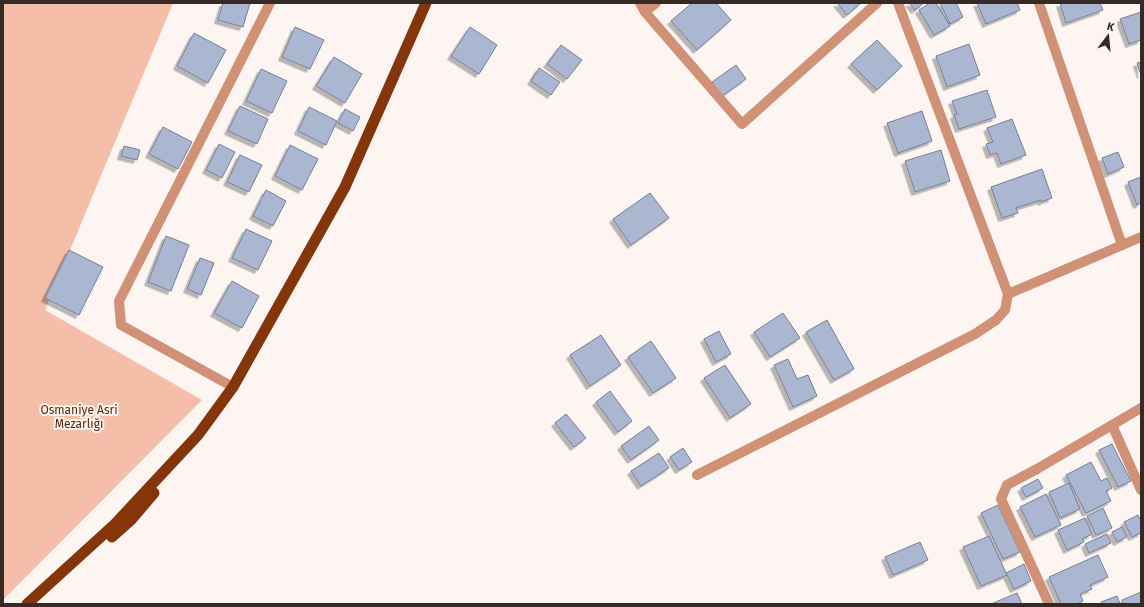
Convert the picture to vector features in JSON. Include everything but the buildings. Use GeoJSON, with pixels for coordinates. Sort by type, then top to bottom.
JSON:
{"type":"FeatureCollection","features":[{"type":"Feature","properties":{"kind":"highway"},"geometry":{"type":"LineString","coordinates":[[28,604],[115,524],[198,435],[233,387],[345,187],[426,3]]}},
{"type":"Feature","properties":{"kind":"highway"},"geometry":{"type":"LineString","coordinates":[[37,604],[131,520],[239,392],[351,189],[432,3]]}},
{"type":"Feature","properties":{"kind":"street"},"geometry":{"type":"LineString","coordinates":[[233,387],[121,325],[119,301],[270,3]]}},
{"type":"Feature","properties":{"kind":"street"},"geometry":{"type":"LineString","coordinates":[[640,3],[645,12],[742,124],[877,3]]}},
{"type":"Feature","properties":{"kind":"street"},"geometry":{"type":"LineString","coordinates":[[645,12],[656,3]]}},
{"type":"Feature","properties":{"kind":"street"},"geometry":{"type":"LineString","coordinates":[[698,476],[975,334],[996,320],[1005,310],[1008,294],[898,3]]}},
{"type":"Feature","properties":{"kind":"street"},"geometry":{"type":"LineString","coordinates":[[1039,3],[1122,245]]}},
{"type":"Feature","properties":{"kind":"street"},"geometry":{"type":"LineString","coordinates":[[1008,294],[1141,237]]}},
{"type":"Feature","properties":{"kind":"street"},"geometry":{"type":"LineString","coordinates":[[1049,604],[1001,499],[1007,485],[1141,408]]}},
{"type":"Feature","properties":{"kind":"street"},"geometry":{"type":"LineString","coordinates":[[1112,425],[1141,490]]}},
{"type":"Feature","properties":{"kind":"green space","name":"Osmaniye Asri Mezarlığı"},"geometry":{"type":"Polygon","coordinates":[[[3,3],[173,3],[45,310],[202,400],[3,600],[3,3]]]}}]}
